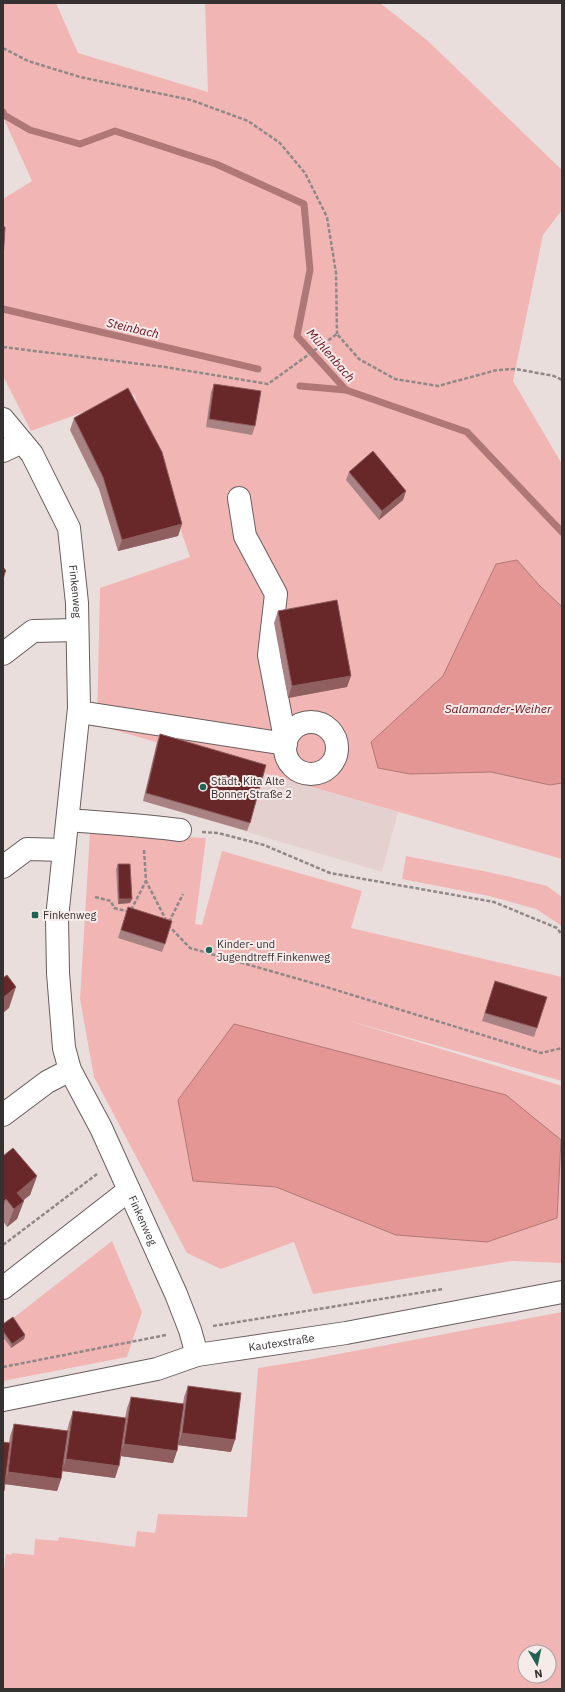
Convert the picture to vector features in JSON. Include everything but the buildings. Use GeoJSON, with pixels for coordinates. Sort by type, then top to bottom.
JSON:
{"type":"FeatureCollection","features":[{"type":"Feature","properties":{"kind":"street","name":"Finkenweg"},"geometry":{"type":"LineString","coordinates":[[3,419],[32,454],[69,528],[76,602],[79,712],[57,918],[58,973],[64,1048],[70,1070],[101,1128],[176,1294],[190,1330],[197,1355]]}},
{"type":"Feature","properties":{"kind":"street"},"geometry":{"type":"LineString","coordinates":[[3,452],[22,442]]}},
{"type":"Feature","properties":{"kind":"street"},"geometry":{"type":"LineString","coordinates":[[79,712],[286,744],[269,655],[274,623],[276,594],[245,536],[239,498]]}},
{"type":"Feature","properties":{"kind":"street"},"geometry":{"type":"LineString","coordinates":[[3,654],[33,631],[77,630]]}},
{"type":"Feature","properties":{"kind":"street"},"geometry":{"type":"LineString","coordinates":[[68,820],[142,825],[180,830]]}},
{"type":"Feature","properties":{"kind":"street"},"geometry":{"type":"LineString","coordinates":[[3,867],[27,849],[64,850]]}},
{"type":"Feature","properties":{"kind":"street"},"geometry":{"type":"LineString","coordinates":[[3,1115],[47,1082],[70,1070]]}},
{"type":"Feature","properties":{"kind":"street"},"geometry":{"type":"LineString","coordinates":[[3,1288],[129,1190]]}},
{"type":"Feature","properties":{"kind":"street","name":"Kautexstraße"},"geometry":{"type":"LineString","coordinates":[[3,1400],[158,1369],[197,1355],[346,1333],[562,1292]]}},
{"type":"Feature","properties":{"kind":"path"},"geometry":{"type":"LineString","coordinates":[[3,48],[28,61],[80,77],[191,100],[248,121],[280,143],[305,173],[327,217],[336,273],[337,334],[360,360],[395,379],[438,386],[497,370],[516,369],[554,376],[562,380]]}},
{"type":"Feature","properties":{"kind":"path"},"geometry":{"type":"LineString","coordinates":[[3,347],[165,367],[268,384],[337,334]]}},
{"type":"Feature","properties":{"kind":"path"},"geometry":{"type":"LineString","coordinates":[[142,825],[146,881],[168,925],[190,948],[323,986],[541,1053],[562,1048]]}},
{"type":"Feature","properties":{"kind":"path"},"geometry":{"type":"LineString","coordinates":[[180,830],[218,833],[264,846],[330,873],[494,902],[557,928],[562,935]]}},
{"type":"Feature","properties":{"kind":"path"},"geometry":{"type":"LineString","coordinates":[[129,912],[146,881]]}},
{"type":"Feature","properties":{"kind":"path"},"geometry":{"type":"LineString","coordinates":[[168,925],[182,894]]}},
{"type":"Feature","properties":{"kind":"path"},"geometry":{"type":"LineString","coordinates":[[95,897],[111,900],[114,908],[136,914]]}},
{"type":"Feature","properties":{"kind":"path"},"geometry":{"type":"LineString","coordinates":[[161,922],[168,925]]}},
{"type":"Feature","properties":{"kind":"path"},"geometry":{"type":"LineString","coordinates":[[3,1245],[115,1160]]}},
{"type":"Feature","properties":{"kind":"path"},"geometry":{"type":"LineString","coordinates":[[3,1367],[190,1330],[448,1288]]}},
{"type":"Feature","properties":{"kind":"shaded area"},"geometry":{"type":"Polygon","coordinates":[[[3,3],[56,3],[78,53],[208,92],[205,3],[380,3],[428,41],[562,170],[562,210],[543,235],[513,381],[562,464],[562,607],[538,584],[517,560],[496,564],[443,676],[371,742],[378,768],[410,774],[491,772],[550,785],[562,783],[562,859],[97,725],[100,588],[190,557],[134,394],[31,431],[3,376],[3,199],[32,181],[3,117],[3,3]]]}},
{"type":"Feature","properties":{"kind":"shaded area"},"geometry":{"type":"Polygon","coordinates":[[[157,742],[398,812],[382,872],[143,801],[157,742]]]}},
{"type":"Feature","properties":{"kind":"shaded area"},"geometry":{"type":"Polygon","coordinates":[[[90,832],[206,838],[195,924],[202,925],[222,851],[362,891],[351,928],[562,977],[562,1081],[346,1020],[562,1086],[562,1263],[512,1261],[313,1294],[294,1242],[221,1269],[187,1253],[94,1077],[80,999],[90,832]],[[276,1187],[396,1235],[487,1242],[276,1187]]]}},
{"type":"Feature","properties":{"kind":"shaded area"},"geometry":{"type":"Polygon","coordinates":[[[406,856],[493,873],[547,886],[562,897],[562,926],[536,909],[489,896],[402,879],[406,856]]]}},
{"type":"Feature","properties":{"kind":"shaded area"},"geometry":{"type":"Polygon","coordinates":[[[112,1241],[142,1312],[127,1357],[3,1381],[3,1326],[112,1241]]]}},
{"type":"Feature","properties":{"kind":"shaded area"},"geometry":{"type":"Polygon","coordinates":[[[562,1312],[562,1689],[3,1689],[3,1577],[6,1554],[11,1555],[12,1553],[34,1555],[35,1539],[58,1541],[59,1537],[135,1547],[137,1531],[155,1533],[158,1514],[247,1517],[258,1368],[562,1312]]]}},
{"type":"Feature","properties":{"kind":"water","name":"Salamander-Weiher"},"geometry":{"type":"Polygon","coordinates":[[[517,560],[538,584],[562,607],[562,783],[550,785],[491,772],[410,774],[378,768],[371,742],[443,676],[496,564],[517,560]]]}},
{"type":"Feature","properties":{"kind":"water"},"geometry":{"type":"Polygon","coordinates":[[[234,1024],[506,1095],[561,1140],[557,1218],[487,1242],[396,1235],[276,1187],[193,1181],[178,1100],[234,1024]]]}},
{"type":"Feature","properties":{"kind":"waterway","name":"Mühlenbach"},"geometry":{"type":"LineString","coordinates":[[3,112],[4,115],[30,130],[80,144],[115,131],[216,164],[304,204],[310,270],[297,336],[346,390],[467,432],[562,532]]}},
{"type":"Feature","properties":{"kind":"waterway","name":"Steinbach"},"geometry":{"type":"LineString","coordinates":[[3,309],[258,369]]}},
{"type":"Feature","properties":{"kind":"waterway","name":"Steinbach"},"geometry":{"type":"LineString","coordinates":[[300,386],[346,390]]}},
{"type":"Feature","properties":{"kind":"place","name":"Städt. Kita Alte Bonner Straße 2"},"geometry":{"type":"Point","coordinates":[203,787]}},
{"type":"Feature","properties":{"kind":"place","name":"Finkenweg"},"geometry":{"type":"Point","coordinates":[35,915]}},
{"type":"Feature","properties":{"kind":"place","name":"Kinder- und Jugendtreff Finkenweg"},"geometry":{"type":"Point","coordinates":[209,950]}}]}
